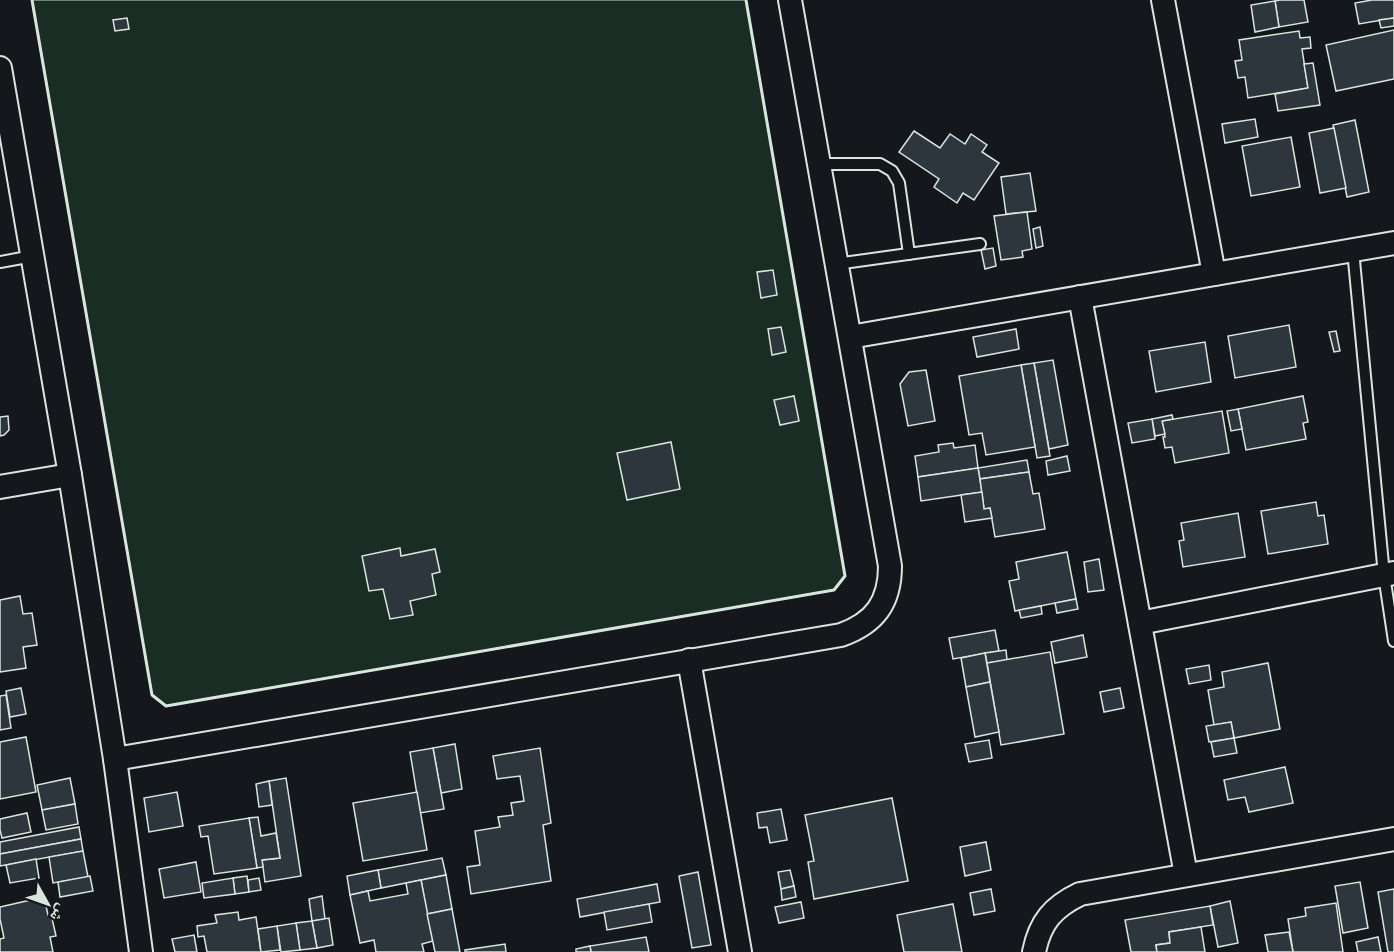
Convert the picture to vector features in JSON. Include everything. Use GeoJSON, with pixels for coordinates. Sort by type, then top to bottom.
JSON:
{"type":"FeatureCollection","features":[{"type":"Feature","properties":{"kind":"street"},"geometry":{"type":"LineString","coordinates":[[115,759],[841,635],[865,624],[874,615],[887,592],[890,566],[790,0]]}},
{"type":"Feature","properties":{"kind":"street"},"geometry":{"type":"LineString","coordinates":[[1163,0],[1214,274]]}},
{"type":"Feature","properties":{"kind":"street"},"geometry":{"type":"LineString","coordinates":[[0,69],[70,475],[115,759],[141,952]]}},
{"type":"Feature","properties":{"kind":"street"},"geometry":{"type":"LineString","coordinates":[[850,337],[1394,243]]}},
{"type":"Feature","properties":{"kind":"street"},"geometry":{"type":"LineString","coordinates":[[1080,297],[1186,875]]}},
{"type":"Feature","properties":{"kind":"street"},"geometry":{"type":"LineString","coordinates":[[0,487],[70,475]]}},
{"type":"Feature","properties":{"kind":"street"},"geometry":{"type":"LineString","coordinates":[[1140,623],[1389,574]]}},
{"type":"Feature","properties":{"kind":"street"},"geometry":{"type":"LineString","coordinates":[[689,660],[740,952]]}},
{"type":"Feature","properties":{"kind":"street"},"geometry":{"type":"LineString","coordinates":[[1034,952],[1036,939],[1053,912],[1065,901],[1080,894],[1394,839]]}},
{"type":"Feature","properties":{"kind":"lane"},"geometry":{"type":"LineString","coordinates":[[819,164],[880,164],[892,171],[899,183],[909,254]]}},
{"type":"Feature","properties":{"kind":"lane"},"geometry":{"type":"LineString","coordinates":[[836,264],[980,244]]}},
{"type":"Feature","properties":{"kind":"lane"},"geometry":{"type":"LineString","coordinates":[[1353,250],[1389,574],[1394,641]]}},
{"type":"Feature","properties":{"kind":"lane"},"geometry":{"type":"LineString","coordinates":[[0,262],[33,256]]}},
{"type":"Feature","properties":{"kind":"green space"},"geometry":{"type":"Polygon","coordinates":[[[32,0],[746,0],[845,576],[834,590],[166,706],[152,695],[32,0]]]}},
{"type":"Feature","properties":{"kind":"building"},"geometry":{"type":"Polygon","coordinates":[[[1304,0],[1308,22],[1279,27],[1275,1],[1304,0]]]}},
{"type":"Feature","properties":{"kind":"building"},"geometry":{"type":"Polygon","coordinates":[[[1394,0],[1394,18],[1359,24],[1355,3],[1394,0]]]}},
{"type":"Feature","properties":{"kind":"building"},"geometry":{"type":"Polygon","coordinates":[[[1275,1],[1279,27],[1255,32],[1251,5],[1275,1]]]}},
{"type":"Feature","properties":{"kind":"building"},"geometry":{"type":"Polygon","coordinates":[[[127,18],[129,29],[115,31],[113,20],[127,18]]]}},
{"type":"Feature","properties":{"kind":"building"},"geometry":{"type":"Polygon","coordinates":[[[1394,18],[1394,26],[1381,28],[1379,20],[1394,18]]]}},
{"type":"Feature","properties":{"kind":"building"},"geometry":{"type":"Polygon","coordinates":[[[1394,30],[1394,79],[1336,91],[1326,45],[1394,30]]]}},
{"type":"Feature","properties":{"kind":"building"},"geometry":{"type":"Polygon","coordinates":[[[1299,31],[1300,38],[1310,37],[1311,48],[1302,49],[1308,88],[1248,98],[1245,77],[1238,78],[1235,61],[1242,60],[1239,40],[1299,31]]]}},
{"type":"Feature","properties":{"kind":"building"},"geometry":{"type":"Polygon","coordinates":[[[1313,63],[1320,105],[1278,111],[1275,94],[1308,88],[1304,64],[1313,63]]]}},
{"type":"Feature","properties":{"kind":"building"},"geometry":{"type":"Polygon","coordinates":[[[1255,119],[1258,137],[1225,143],[1222,124],[1255,119]]]}},
{"type":"Feature","properties":{"kind":"building"},"geometry":{"type":"Polygon","coordinates":[[[1355,120],[1369,192],[1347,197],[1333,125],[1355,120]]]}},
{"type":"Feature","properties":{"kind":"building"},"geometry":{"type":"Polygon","coordinates":[[[1334,128],[1346,188],[1320,193],[1309,133],[1334,128]]]}},
{"type":"Feature","properties":{"kind":"building"},"geometry":{"type":"Polygon","coordinates":[[[914,131],[940,148],[950,134],[965,144],[971,134],[987,145],[982,152],[999,163],[974,200],[963,193],[957,203],[934,187],[939,179],[899,152],[914,131]]]}},
{"type":"Feature","properties":{"kind":"building"},"geometry":{"type":"Polygon","coordinates":[[[1291,137],[1300,187],[1251,196],[1242,146],[1291,137]]]}},
{"type":"Feature","properties":{"kind":"building"},"geometry":{"type":"Polygon","coordinates":[[[1030,173],[1036,211],[1006,214],[1001,177],[1030,173]]]}},
{"type":"Feature","properties":{"kind":"building"},"geometry":{"type":"Polygon","coordinates":[[[1027,212],[1032,249],[1022,251],[1023,257],[1001,260],[994,216],[1027,212]]]}},
{"type":"Feature","properties":{"kind":"building"},"geometry":{"type":"Polygon","coordinates":[[[1040,227],[1043,246],[1036,248],[1033,229],[1040,227]]]}},
{"type":"Feature","properties":{"kind":"building"},"geometry":{"type":"Polygon","coordinates":[[[993,248],[996,266],[985,269],[981,250],[993,248]]]}},
{"type":"Feature","properties":{"kind":"building"},"geometry":{"type":"Polygon","coordinates":[[[773,270],[777,295],[761,298],[757,272],[773,270]]]}},
{"type":"Feature","properties":{"kind":"building"},"geometry":{"type":"Polygon","coordinates":[[[1289,325],[1296,367],[1235,378],[1228,336],[1289,325]]]}},
{"type":"Feature","properties":{"kind":"building"},"geometry":{"type":"Polygon","coordinates":[[[781,327],[786,352],[772,355],[768,329],[781,327]]]}},
{"type":"Feature","properties":{"kind":"building"},"geometry":{"type":"Polygon","coordinates":[[[1016,329],[1019,349],[977,357],[973,337],[1016,329]]]}},
{"type":"Feature","properties":{"kind":"building"},"geometry":{"type":"Polygon","coordinates":[[[1336,331],[1340,351],[1334,352],[1329,332],[1336,331]]]}},
{"type":"Feature","properties":{"kind":"building"},"geometry":{"type":"Polygon","coordinates":[[[1205,342],[1211,382],[1156,392],[1149,351],[1205,342]]]}},
{"type":"Feature","properties":{"kind":"building"},"geometry":{"type":"Polygon","coordinates":[[[1053,360],[1068,445],[1049,449],[1034,363],[1053,360]]]}},
{"type":"Feature","properties":{"kind":"building"},"geometry":{"type":"Polygon","coordinates":[[[1034,363],[1050,456],[1037,458],[1021,365],[1034,363]]]}},
{"type":"Feature","properties":{"kind":"building"},"geometry":{"type":"Polygon","coordinates":[[[1021,365],[1035,447],[986,455],[982,433],[969,435],[959,376],[1021,365]]]}},
{"type":"Feature","properties":{"kind":"building"},"geometry":{"type":"Polygon","coordinates":[[[926,370],[935,421],[908,426],[900,384],[909,372],[926,370]]]}},
{"type":"Feature","properties":{"kind":"building"},"geometry":{"type":"Polygon","coordinates":[[[794,396],[799,421],[780,425],[774,400],[794,396]]]}},
{"type":"Feature","properties":{"kind":"building"},"geometry":{"type":"Polygon","coordinates":[[[1303,396],[1308,422],[1303,423],[1306,439],[1246,450],[1238,409],[1303,396]]]}},
{"type":"Feature","properties":{"kind":"building"},"geometry":{"type":"Polygon","coordinates":[[[1238,409],[1242,429],[1231,431],[1227,411],[1238,409]]]}},
{"type":"Feature","properties":{"kind":"building"},"geometry":{"type":"Polygon","coordinates":[[[1222,411],[1229,453],[1175,463],[1172,447],[1165,448],[1162,421],[1222,411]]]}},
{"type":"Feature","properties":{"kind":"building"},"geometry":{"type":"Polygon","coordinates":[[[1172,415],[1173,419],[1162,421],[1165,434],[1155,436],[1152,419],[1172,415]]]}},
{"type":"Feature","properties":{"kind":"building"},"geometry":{"type":"Polygon","coordinates":[[[8,416],[9,430],[0,436],[0,417],[8,416]]]}},
{"type":"Feature","properties":{"kind":"building"},"geometry":{"type":"Polygon","coordinates":[[[1152,419],[1155,439],[1132,443],[1128,423],[1152,419]]]}},
{"type":"Feature","properties":{"kind":"building"},"geometry":{"type":"Polygon","coordinates":[[[671,442],[680,489],[627,500],[617,453],[671,442]]]}},
{"type":"Feature","properties":{"kind":"building"},"geometry":{"type":"Polygon","coordinates":[[[953,443],[954,448],[975,445],[978,468],[918,477],[915,456],[939,452],[938,445],[953,443]]]}},
{"type":"Feature","properties":{"kind":"building"},"geometry":{"type":"Polygon","coordinates":[[[1067,456],[1070,471],[1048,475],[1046,461],[1067,456]]]}},
{"type":"Feature","properties":{"kind":"building"},"geometry":{"type":"Polygon","coordinates":[[[1027,460],[1029,472],[980,479],[978,468],[1027,460]]]}},
{"type":"Feature","properties":{"kind":"building"},"geometry":{"type":"Polygon","coordinates":[[[978,468],[982,492],[921,501],[918,477],[978,468]]]}},
{"type":"Feature","properties":{"kind":"building"},"geometry":{"type":"Polygon","coordinates":[[[1029,472],[1033,494],[1039,493],[1045,529],[995,537],[990,508],[984,509],[980,479],[1029,472]]]}},
{"type":"Feature","properties":{"kind":"building"},"geometry":{"type":"Polygon","coordinates":[[[982,492],[984,509],[990,508],[992,518],[965,522],[961,495],[982,492]]]}},
{"type":"Feature","properties":{"kind":"building"},"geometry":{"type":"Polygon","coordinates":[[[1316,502],[1318,516],[1324,515],[1328,544],[1268,554],[1261,511],[1316,502]]]}},
{"type":"Feature","properties":{"kind":"building"},"geometry":{"type":"Polygon","coordinates":[[[1238,513],[1245,557],[1183,567],[1179,541],[1184,540],[1181,523],[1238,513]]]}},
{"type":"Feature","properties":{"kind":"building"},"geometry":{"type":"Polygon","coordinates":[[[400,548],[401,556],[435,549],[440,572],[432,574],[436,595],[410,601],[413,615],[390,619],[383,589],[369,591],[362,556],[400,548]]]}},
{"type":"Feature","properties":{"kind":"building"},"geometry":{"type":"Polygon","coordinates":[[[1067,552],[1076,599],[1015,611],[1009,581],[1019,579],[1016,562],[1067,552]]]}},
{"type":"Feature","properties":{"kind":"building"},"geometry":{"type":"Polygon","coordinates":[[[1099,559],[1104,590],[1088,592],[1084,562],[1099,559]]]}},
{"type":"Feature","properties":{"kind":"building"},"geometry":{"type":"Polygon","coordinates":[[[20,596],[23,614],[32,613],[37,645],[23,647],[26,668],[0,672],[0,600],[20,596]]]}},
{"type":"Feature","properties":{"kind":"building"},"geometry":{"type":"Polygon","coordinates":[[[1076,599],[1078,609],[1057,613],[1055,603],[1076,599]]]}},
{"type":"Feature","properties":{"kind":"building"},"geometry":{"type":"Polygon","coordinates":[[[1041,606],[1042,614],[1021,618],[1019,610],[1041,606]]]}},
{"type":"Feature","properties":{"kind":"building"},"geometry":{"type":"Polygon","coordinates":[[[995,630],[999,651],[953,659],[949,638],[995,630]]]}},
{"type":"Feature","properties":{"kind":"building"},"geometry":{"type":"Polygon","coordinates":[[[1083,635],[1087,657],[1055,663],[1051,642],[1083,635]]]}},
{"type":"Feature","properties":{"kind":"building"},"geometry":{"type":"Polygon","coordinates":[[[1006,650],[1007,660],[987,663],[985,653],[1006,650]]]}},
{"type":"Feature","properties":{"kind":"building"},"geometry":{"type":"Polygon","coordinates":[[[1050,652],[1064,734],[1001,745],[987,663],[1050,652]]]}},
{"type":"Feature","properties":{"kind":"building"},"geometry":{"type":"Polygon","coordinates":[[[985,653],[990,682],[966,687],[961,658],[985,653]]]}},
{"type":"Feature","properties":{"kind":"building"},"geometry":{"type":"Polygon","coordinates":[[[1268,663],[1280,729],[1234,738],[1231,722],[1214,725],[1208,690],[1224,687],[1222,672],[1268,663]]]}},
{"type":"Feature","properties":{"kind":"building"},"geometry":{"type":"Polygon","coordinates":[[[1209,665],[1211,680],[1189,684],[1186,669],[1209,665]]]}},
{"type":"Feature","properties":{"kind":"building"},"geometry":{"type":"Polygon","coordinates":[[[990,682],[999,732],[975,737],[966,687],[990,682]]]}},
{"type":"Feature","properties":{"kind":"building"},"geometry":{"type":"Polygon","coordinates":[[[21,688],[26,714],[10,717],[6,691],[21,688]]]}},
{"type":"Feature","properties":{"kind":"building"},"geometry":{"type":"Polygon","coordinates":[[[1120,688],[1124,708],[1104,712],[1100,692],[1120,688]]]}},
{"type":"Feature","properties":{"kind":"building"},"geometry":{"type":"Polygon","coordinates":[[[6,695],[11,728],[0,730],[0,696],[6,695]]]}},
{"type":"Feature","properties":{"kind":"building"},"geometry":{"type":"Polygon","coordinates":[[[1231,722],[1234,738],[1209,742],[1206,726],[1231,722]]]}},
{"type":"Feature","properties":{"kind":"building"},"geometry":{"type":"Polygon","coordinates":[[[26,737],[36,792],[0,799],[0,742],[26,737]]]}},
{"type":"Feature","properties":{"kind":"building"},"geometry":{"type":"Polygon","coordinates":[[[1234,738],[1237,753],[1214,757],[1211,742],[1234,738]]]}},
{"type":"Feature","properties":{"kind":"building"},"geometry":{"type":"Polygon","coordinates":[[[989,740],[992,758],[969,762],[965,744],[989,740]]]}},
{"type":"Feature","properties":{"kind":"building"},"geometry":{"type":"Polygon","coordinates":[[[455,744],[462,789],[441,793],[433,748],[455,744]]]}},
{"type":"Feature","properties":{"kind":"building"},"geometry":{"type":"Polygon","coordinates":[[[433,748],[444,809],[420,813],[410,752],[433,748]]]}},
{"type":"Feature","properties":{"kind":"building"},"geometry":{"type":"Polygon","coordinates":[[[540,748],[551,823],[543,825],[551,881],[471,894],[467,867],[480,865],[475,831],[500,827],[498,817],[513,815],[511,803],[524,801],[520,776],[497,779],[493,756],[540,748]]]}},
{"type":"Feature","properties":{"kind":"building"},"geometry":{"type":"Polygon","coordinates":[[[1285,767],[1293,803],[1249,812],[1245,797],[1228,800],[1224,780],[1285,767]]]}},
{"type":"Feature","properties":{"kind":"building"},"geometry":{"type":"Polygon","coordinates":[[[70,778],[75,804],[42,810],[37,785],[70,778]]]}},
{"type":"Feature","properties":{"kind":"building"},"geometry":{"type":"Polygon","coordinates":[[[286,778],[301,876],[265,882],[262,860],[280,858],[269,781],[286,778]]]}},
{"type":"Feature","properties":{"kind":"building"},"geometry":{"type":"Polygon","coordinates":[[[269,781],[272,805],[259,807],[256,784],[269,781]]]}},
{"type":"Feature","properties":{"kind":"building"},"geometry":{"type":"Polygon","coordinates":[[[177,792],[183,826],[149,832],[144,798],[177,792]]]}},
{"type":"Feature","properties":{"kind":"building"},"geometry":{"type":"Polygon","coordinates":[[[417,792],[427,850],[363,861],[353,803],[417,792]]]}},
{"type":"Feature","properties":{"kind":"building"},"geometry":{"type":"Polygon","coordinates":[[[892,798],[908,881],[814,899],[808,862],[814,861],[805,815],[892,798]]]}},
{"type":"Feature","properties":{"kind":"building"},"geometry":{"type":"Polygon","coordinates":[[[75,804],[78,824],[46,830],[42,810],[75,804]]]}},
{"type":"Feature","properties":{"kind":"building"},"geometry":{"type":"Polygon","coordinates":[[[781,809],[787,840],[770,843],[767,827],[759,828],[757,813],[781,809]]]}},
{"type":"Feature","properties":{"kind":"building"},"geometry":{"type":"Polygon","coordinates":[[[27,813],[31,832],[2,838],[0,819],[27,813]]]}},
{"type":"Feature","properties":{"kind":"building"},"geometry":{"type":"Polygon","coordinates":[[[258,817],[261,836],[276,833],[280,858],[262,860],[263,867],[257,868],[249,818],[258,817]]]}},
{"type":"Feature","properties":{"kind":"building"},"geometry":{"type":"Polygon","coordinates":[[[249,818],[257,868],[214,874],[208,836],[201,837],[199,826],[249,818]]]}},
{"type":"Feature","properties":{"kind":"building"},"geometry":{"type":"Polygon","coordinates":[[[79,827],[81,839],[0,854],[0,842],[79,827]]]}},
{"type":"Feature","properties":{"kind":"building"},"geometry":{"type":"Polygon","coordinates":[[[81,839],[83,851],[0,866],[0,854],[81,839]]]}},
{"type":"Feature","properties":{"kind":"building"},"geometry":{"type":"Polygon","coordinates":[[[986,842],[991,870],[965,876],[960,847],[986,842]]]}},
{"type":"Feature","properties":{"kind":"building"},"geometry":{"type":"Polygon","coordinates":[[[83,851],[88,877],[53,883],[49,857],[83,851]]]}},
{"type":"Feature","properties":{"kind":"building"},"geometry":{"type":"Polygon","coordinates":[[[442,858],[446,875],[381,888],[378,870],[442,858]]]}},
{"type":"Feature","properties":{"kind":"building"},"geometry":{"type":"Polygon","coordinates":[[[36,859],[39,878],[10,883],[6,865],[36,859]]]}},
{"type":"Feature","properties":{"kind":"building"},"geometry":{"type":"Polygon","coordinates":[[[196,862],[201,892],[164,898],[159,869],[196,862]]]}},
{"type":"Feature","properties":{"kind":"building"},"geometry":{"type":"Polygon","coordinates":[[[378,870],[381,888],[350,895],[347,876],[378,870]]]}},
{"type":"Feature","properties":{"kind":"building"},"geometry":{"type":"Polygon","coordinates":[[[790,870],[794,886],[781,889],[778,872],[790,870]]]}},
{"type":"Feature","properties":{"kind":"building"},"geometry":{"type":"Polygon","coordinates":[[[698,872],[711,945],[692,948],[679,876],[698,872]]]}},
{"type":"Feature","properties":{"kind":"building"},"geometry":{"type":"Polygon","coordinates":[[[446,875],[452,909],[427,914],[421,880],[446,875]]]}},
{"type":"Feature","properties":{"kind":"building"},"geometry":{"type":"Polygon","coordinates":[[[90,876],[93,891],[60,897],[58,882],[90,876]]]}},
{"type":"Feature","properties":{"kind":"building"},"geometry":{"type":"Polygon","coordinates":[[[247,876],[249,892],[235,894],[233,878],[247,876]]]}},
{"type":"Feature","properties":{"kind":"building"},"geometry":{"type":"Polygon","coordinates":[[[233,878],[235,894],[204,898],[202,883],[233,878]]]}},
{"type":"Feature","properties":{"kind":"building"},"geometry":{"type":"Polygon","coordinates":[[[259,878],[261,890],[249,892],[248,880],[259,878]]]}},
{"type":"Feature","properties":{"kind":"building"},"geometry":{"type":"Polygon","coordinates":[[[421,880],[433,941],[422,944],[424,952],[376,952],[374,940],[360,943],[350,895],[368,891],[370,901],[408,894],[406,883],[421,880]]]}},
{"type":"Feature","properties":{"kind":"building"},"geometry":{"type":"Polygon","coordinates":[[[1360,882],[1368,928],[1343,933],[1335,886],[1360,882]]]}},
{"type":"Feature","properties":{"kind":"building"},"geometry":{"type":"Polygon","coordinates":[[[657,884],[660,902],[580,917],[577,899],[657,884]]]}},
{"type":"Feature","properties":{"kind":"building"},"geometry":{"type":"Polygon","coordinates":[[[794,886],[796,897],[782,900],[781,889],[794,886]]]}},
{"type":"Feature","properties":{"kind":"building"},"geometry":{"type":"Polygon","coordinates":[[[991,889],[995,911],[974,915],[970,893],[991,889]]]}},
{"type":"Feature","properties":{"kind":"building"},"geometry":{"type":"Polygon","coordinates":[[[1394,889],[1394,952],[1388,952],[1378,892],[1394,889]]]}},
{"type":"Feature","properties":{"kind":"building"},"geometry":{"type":"Polygon","coordinates":[[[322,896],[325,919],[312,921],[309,899],[322,896]]]}},
{"type":"Feature","properties":{"kind":"building"},"geometry":{"type":"Polygon","coordinates":[[[44,897],[56,936],[50,937],[53,952],[0,952],[0,939],[4,938],[0,907],[44,897]]]}},
{"type":"Feature","properties":{"kind":"building"},"geometry":{"type":"Polygon","coordinates":[[[1230,901],[1238,943],[1218,947],[1210,906],[1230,901]]]}},
{"type":"Feature","properties":{"kind":"building"},"geometry":{"type":"Polygon","coordinates":[[[801,902],[804,918],[779,923],[775,907],[801,902]]]}},
{"type":"Feature","properties":{"kind":"building"},"geometry":{"type":"Polygon","coordinates":[[[1336,903],[1343,952],[1293,952],[1288,919],[1306,916],[1305,908],[1336,903]]]}},
{"type":"Feature","properties":{"kind":"building"},"geometry":{"type":"Polygon","coordinates":[[[649,904],[652,922],[607,930],[604,912],[649,904]]]}},
{"type":"Feature","properties":{"kind":"building"},"geometry":{"type":"Polygon","coordinates":[[[953,904],[962,952],[904,952],[897,915],[953,904]]]}},
{"type":"Feature","properties":{"kind":"building"},"geometry":{"type":"Polygon","coordinates":[[[1210,906],[1213,925],[1169,932],[1170,943],[1156,945],[1157,952],[1131,952],[1125,920],[1210,906]]]}},
{"type":"Feature","properties":{"kind":"building"},"geometry":{"type":"Polygon","coordinates":[[[452,909],[460,952],[435,952],[427,914],[452,909]]]}},
{"type":"Feature","properties":{"kind":"building"},"geometry":{"type":"Polygon","coordinates":[[[238,912],[239,920],[256,917],[261,952],[207,952],[204,936],[198,937],[197,926],[217,923],[215,915],[238,912]]]}},
{"type":"Feature","properties":{"kind":"building"},"geometry":{"type":"Polygon","coordinates":[[[329,918],[333,945],[317,948],[312,921],[329,918]]]}},
{"type":"Feature","properties":{"kind":"building"},"geometry":{"type":"Polygon","coordinates":[[[312,921],[317,948],[300,950],[296,923],[312,921]]]}},
{"type":"Feature","properties":{"kind":"building"},"geometry":{"type":"Polygon","coordinates":[[[296,923],[300,950],[281,952],[277,926],[296,923]]]}},
{"type":"Feature","properties":{"kind":"building"},"geometry":{"type":"Polygon","coordinates":[[[277,926],[280,950],[261,952],[258,929],[277,926]]]}},
{"type":"Feature","properties":{"kind":"building"},"geometry":{"type":"Polygon","coordinates":[[[1201,927],[1205,952],[1157,952],[1156,945],[1170,943],[1169,932],[1201,927]]]}},
{"type":"Feature","properties":{"kind":"building"},"geometry":{"type":"Polygon","coordinates":[[[1289,932],[1293,952],[1268,952],[1265,935],[1289,932]]]}},
{"type":"Feature","properties":{"kind":"building"},"geometry":{"type":"Polygon","coordinates":[[[194,935],[197,952],[175,952],[172,939],[194,935]]]}},
{"type":"Feature","properties":{"kind":"building"},"geometry":{"type":"Polygon","coordinates":[[[646,937],[649,952],[591,952],[590,946],[646,937]]]}},
{"type":"Feature","properties":{"kind":"building"},"geometry":{"type":"Polygon","coordinates":[[[1378,937],[1381,952],[1358,952],[1356,942],[1378,937]]]}},
{"type":"Feature","properties":{"kind":"building"},"geometry":{"type":"Polygon","coordinates":[[[505,944],[506,952],[465,952],[465,950],[505,944]]]}},
{"type":"Feature","properties":{"kind":"building"},"geometry":{"type":"Polygon","coordinates":[[[590,946],[591,952],[576,952],[576,949],[590,946]]]}},
{"type":"Feature","properties":{"kind":"wall"},"geometry":{"type":"LineString","coordinates":[[32,0],[152,695],[166,706],[834,590],[845,576],[746,0]]}}]}
